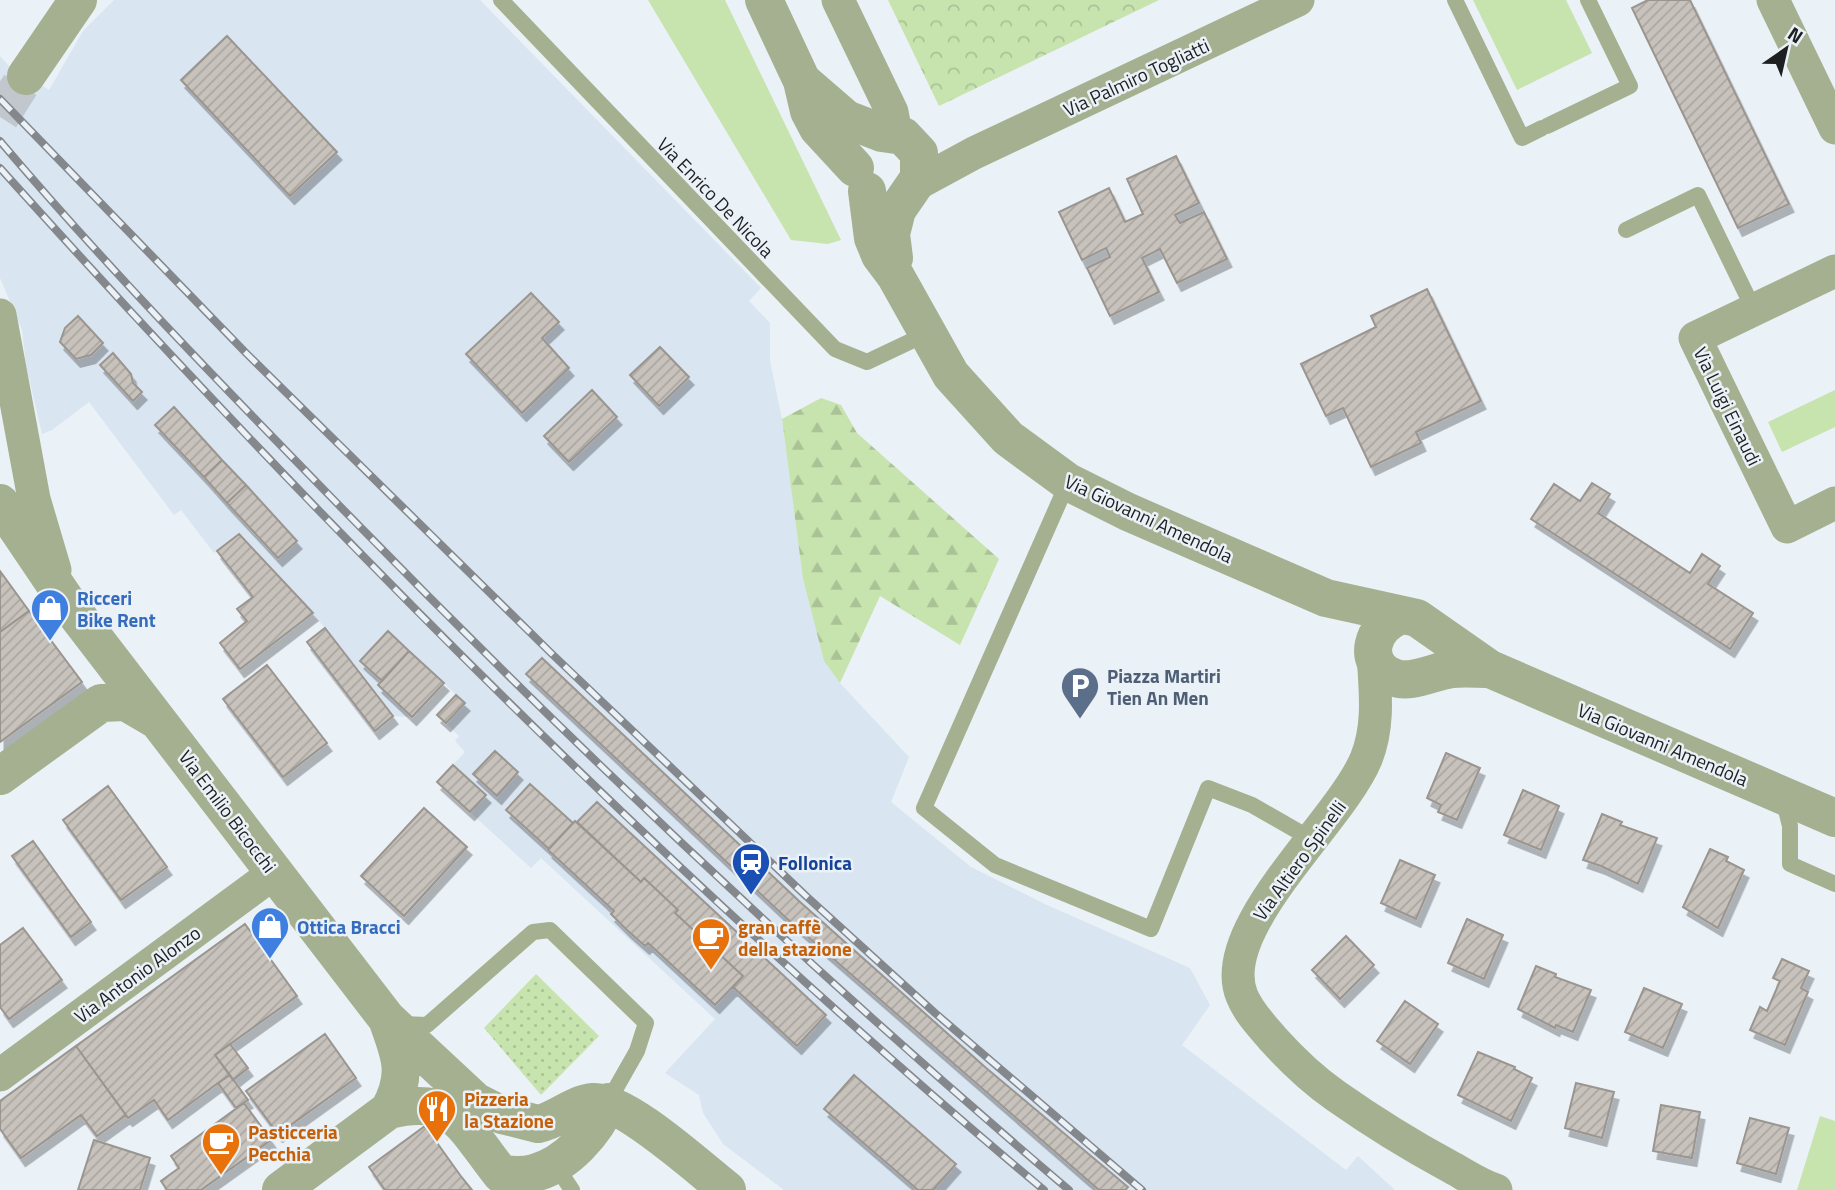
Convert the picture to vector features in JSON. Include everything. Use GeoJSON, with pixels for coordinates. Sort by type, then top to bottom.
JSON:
{"type":"FeatureCollection","features":[{"type":"Feature","properties":{"kind":"street"},"geometry":{"type":"LineString","coordinates":[[26,76],[78,0]]}},
{"type":"Feature","properties":{"kind":"street"},"geometry":{"type":"LineString","coordinates":[[764,0],[802,81],[809,111],[818,128],[861,180],[886,199],[910,190]]}},
{"type":"Feature","properties":{"kind":"street","name":"Via Giovanni Amendola"},"geometry":{"type":"LineString","coordinates":[[838,0],[892,113],[896,135],[921,161],[910,190],[897,210],[891,234],[895,275]]}},
{"type":"Feature","properties":{"kind":"street","name":"Via Palmiro Togliatti"},"geometry":{"type":"LineString","coordinates":[[910,190],[974,153],[1298,0]]}},
{"type":"Feature","properties":{"kind":"street"},"geometry":{"type":"LineString","coordinates":[[1773,0],[1835,128]]}},
{"type":"Feature","properties":{"kind":"street"},"geometry":{"type":"LineString","coordinates":[[802,81],[846,119],[934,148],[974,153]]}},
{"type":"Feature","properties":{"kind":"street"},"geometry":{"type":"LineString","coordinates":[[861,180],[862,145],[896,135]]}},
{"type":"Feature","properties":{"kind":"street","name":"Via Giovanni Amendola"},"geometry":{"type":"LineString","coordinates":[[861,180],[873,238],[880,255],[895,275],[951,375],[996,428],[1068,482],[1128,512],[1326,598],[1412,620],[1490,669],[1835,818]]}},
{"type":"Feature","properties":{"kind":"street","name":"Via Luigi Einaudi"},"geometry":{"type":"LineString","coordinates":[[1835,271],[1695,338],[1787,527],[1835,503]]}},
{"type":"Feature","properties":{"kind":"street"},"geometry":{"type":"LineString","coordinates":[[0,315],[39,524],[69,605]]}},
{"type":"Feature","properties":{"kind":"street","name":"Via Emilio Bicocchi"},"geometry":{"type":"LineString","coordinates":[[0,503],[104,652],[387,1019]]}},
{"type":"Feature","properties":{"kind":"street","name":"Via Emilio Bicocchi"},"geometry":{"type":"LineString","coordinates":[[0,527],[23,557],[69,605]]}},
{"type":"Feature","properties":{"kind":"street","name":"Via Giovanni Amendola"},"geometry":{"type":"LineString","coordinates":[[1326,598],[1373,652],[1377,663],[1392,677],[1402,680],[1457,669],[1490,669]]}},
{"type":"Feature","properties":{"kind":"street"},"geometry":{"type":"LineString","coordinates":[[1373,652],[1377,632],[1383,624],[1412,620],[1431,631],[1436,650],[1429,668],[1422,675]]}},
{"type":"Feature","properties":{"kind":"street"},"geometry":{"type":"LineString","coordinates":[[101,703],[108,680],[104,652]]}},
{"type":"Feature","properties":{"kind":"street","name":"Via Altiero Spinelli"},"geometry":{"type":"LineString","coordinates":[[1373,652],[1377,711],[1367,758],[1345,796],[1249,930],[1240,950],[1237,972],[1241,994],[1252,1014],[1287,1054],[1323,1087],[1388,1133],[1496,1190]]}},
{"type":"Feature","properties":{"kind":"street"},"geometry":{"type":"LineString","coordinates":[[0,776],[101,703],[126,702],[162,724]]}},
{"type":"Feature","properties":{"kind":"street","name":"Via Antonio Alonzo"},"geometry":{"type":"LineString","coordinates":[[0,1075],[274,873]]}},
{"type":"Feature","properties":{"kind":"street"},"geometry":{"type":"LineString","coordinates":[[387,1019],[402,1065],[401,1085],[389,1110]]}},
{"type":"Feature","properties":{"kind":"street"},"geometry":{"type":"LineString","coordinates":[[387,1019],[475,1101],[525,1123],[547,1122],[583,1104],[602,1114],[642,1125],[727,1190]]}},
{"type":"Feature","properties":{"kind":"street"},"geometry":{"type":"LineString","coordinates":[[281,1190],[389,1110],[419,1104],[440,1107],[458,1120],[505,1182]]}},
{"type":"Feature","properties":{"kind":"street"},"geometry":{"type":"LineString","coordinates":[[505,1182],[537,1173],[563,1177],[573,1150],[602,1114]]}},
{"type":"Feature","properties":{"kind":"street"},"geometry":{"type":"LineString","coordinates":[[505,1182],[502,1147],[525,1123]]}},
{"type":"Feature","properties":{"kind":"lane","name":"Via Enrico De Nicola"},"geometry":{"type":"LineString","coordinates":[[501,0],[835,349],[867,362],[926,334]]}},
{"type":"Feature","properties":{"kind":"lane"},"geometry":{"type":"LineString","coordinates":[[1455,0],[1522,138],[1630,86],[1588,0]]}},
{"type":"Feature","properties":{"kind":"lane"},"geometry":{"type":"LineString","coordinates":[[1626,230],[1698,195],[1754,310]]}},
{"type":"Feature","properties":{"kind":"lane"},"geometry":{"type":"LineString","coordinates":[[1068,482],[924,808],[995,865],[1151,929],[1208,788],[1252,805],[1313,840]]}},
{"type":"Feature","properties":{"kind":"lane"},"geometry":{"type":"LineString","coordinates":[[1782,796],[1790,826],[1790,864],[1835,884]]}},
{"type":"Feature","properties":{"kind":"lane"},"geometry":{"type":"LineString","coordinates":[[387,1019],[414,1026],[427,1025],[533,932],[550,930],[646,1023],[637,1051],[602,1114]]}},
{"type":"Feature","properties":{"kind":"shaded area"},"geometry":{"type":"Polygon","coordinates":[[[114,0],[480,0],[761,288],[749,301],[770,323],[770,361],[782,419],[803,579],[824,661],[840,683],[909,757],[891,802],[971,867],[1047,905],[1190,968],[1210,1005],[1182,1045],[1346,1170],[1358,1156],[1395,1190],[784,1190],[723,1144],[703,1113],[699,1095],[665,1073],[715,1019],[541,858],[531,868],[437,782],[465,752],[455,741],[459,736],[437,715],[456,695],[444,683],[412,717],[393,716],[325,628],[239,535],[214,553],[181,510],[174,515],[89,402],[52,430],[42,434],[26,365],[22,330],[0,278],[0,56],[8,65],[49,90],[83,31],[114,0]]]}},
{"type":"Feature","properties":{"kind":"green space"},"geometry":{"type":"Polygon","coordinates":[[[648,0],[725,0],[841,240],[828,244],[791,240],[648,0]]]}},
{"type":"Feature","properties":{"kind":"green space"},"geometry":{"type":"Polygon","coordinates":[[[888,0],[1159,0],[939,106],[888,0]]]}},
{"type":"Feature","properties":{"kind":"green space"},"geometry":{"type":"Polygon","coordinates":[[[1473,0],[1566,0],[1592,53],[1517,90],[1473,0]]]}},
{"type":"Feature","properties":{"kind":"green space"},"geometry":{"type":"Polygon","coordinates":[[[1835,390],[1835,427],[1782,452],[1768,422],[1835,390]]]}},
{"type":"Feature","properties":{"kind":"green space"},"geometry":{"type":"Polygon","coordinates":[[[821,398],[841,405],[857,433],[999,559],[960,645],[880,596],[840,683],[824,661],[803,579],[782,419],[821,398]]]}},
{"type":"Feature","properties":{"kind":"green space"},"geometry":{"type":"Polygon","coordinates":[[[536,974],[599,1036],[541,1095],[484,1028],[536,974]]]}},
{"type":"Feature","properties":{"kind":"green space"},"geometry":{"type":"Polygon","coordinates":[[[1820,1116],[1835,1121],[1835,1190],[1797,1190],[1820,1116]]]}},
{"type":"Feature","properties":{"kind":"building"},"geometry":{"type":"Polygon","coordinates":[[[1648,0],[1690,0],[1789,204],[1738,228],[1632,8],[1648,0]]]}},
{"type":"Feature","properties":{"kind":"building"},"geometry":{"type":"Polygon","coordinates":[[[227,36],[337,152],[290,196],[181,80],[227,36]]]}},
{"type":"Feature","properties":{"kind":"building"},"geometry":{"type":"Polygon","coordinates":[[[1176,156],[1199,203],[1175,215],[1180,223],[1204,212],[1227,259],[1177,283],[1160,249],[1142,258],[1159,292],[1110,316],[1087,268],[1110,257],[1106,248],[1082,260],[1059,212],[1109,188],[1125,222],[1143,214],[1127,179],[1176,156]]]}},
{"type":"Feature","properties":{"kind":"building"},"geometry":{"type":"Polygon","coordinates":[[[1427,289],[1481,401],[1416,432],[1421,443],[1371,467],[1343,408],[1326,416],[1301,364],[1376,327],[1371,316],[1427,289]]]}},
{"type":"Feature","properties":{"kind":"building"},"geometry":{"type":"Polygon","coordinates":[[[531,293],[559,322],[542,338],[569,368],[522,413],[466,354],[531,293]]]}},
{"type":"Feature","properties":{"kind":"building"},"geometry":{"type":"Polygon","coordinates":[[[78,316],[103,343],[91,355],[76,359],[60,342],[65,328],[78,316]]]}},
{"type":"Feature","properties":{"kind":"building"},"geometry":{"type":"Polygon","coordinates":[[[660,347],[689,377],[659,406],[630,375],[660,347]]]}},
{"type":"Feature","properties":{"kind":"building"},"geometry":{"type":"Polygon","coordinates":[[[113,353],[142,392],[133,401],[100,365],[113,353]]]}},
{"type":"Feature","properties":{"kind":"building"},"geometry":{"type":"Polygon","coordinates":[[[592,390],[617,417],[569,462],[544,436],[592,390]]]}},
{"type":"Feature","properties":{"kind":"building"},"geometry":{"type":"Polygon","coordinates":[[[174,407],[222,460],[204,477],[155,425],[174,407]]]}},
{"type":"Feature","properties":{"kind":"building"},"geometry":{"type":"Polygon","coordinates":[[[222,460],[246,485],[227,503],[204,477],[222,460]]]}},
{"type":"Feature","properties":{"kind":"building"},"geometry":{"type":"Polygon","coordinates":[[[1592,483],[1610,494],[1598,513],[1690,573],[1702,554],[1720,566],[1708,584],[1753,613],[1730,649],[1531,519],[1554,484],[1580,501],[1592,483]]]}},
{"type":"Feature","properties":{"kind":"building"},"geometry":{"type":"Polygon","coordinates":[[[246,485],[297,541],[278,558],[227,503],[246,485]]]}},
{"type":"Feature","properties":{"kind":"building"},"geometry":{"type":"Polygon","coordinates":[[[239,534],[313,613],[240,669],[220,643],[247,621],[237,609],[253,597],[217,551],[239,534]]]}},
{"type":"Feature","properties":{"kind":"building"},"geometry":{"type":"Polygon","coordinates":[[[0,571],[29,611],[0,632],[0,571]]]}},
{"type":"Feature","properties":{"kind":"building"},"geometry":{"type":"Polygon","coordinates":[[[29,611],[82,682],[0,742],[0,632],[29,611]]]}},
{"type":"Feature","properties":{"kind":"building"},"geometry":{"type":"Polygon","coordinates":[[[325,628],[393,716],[375,731],[307,642],[325,628]]]}},
{"type":"Feature","properties":{"kind":"building"},"geometry":{"type":"Polygon","coordinates":[[[388,631],[409,651],[382,681],[360,661],[388,631]]]}},
{"type":"Feature","properties":{"kind":"building"},"geometry":{"type":"Polygon","coordinates":[[[409,651],[444,683],[412,717],[378,685],[409,651]]]}},
{"type":"Feature","properties":{"kind":"building"},"geometry":{"type":"Polygon","coordinates":[[[542,658],[799,901],[985,1067],[1128,1187],[1125,1190],[1099,1190],[784,916],[526,674],[542,658]]]}},
{"type":"Feature","properties":{"kind":"building"},"geometry":{"type":"Polygon","coordinates":[[[267,665],[327,743],[283,777],[223,699],[267,665]]]}},
{"type":"Feature","properties":{"kind":"building"},"geometry":{"type":"Polygon","coordinates":[[[456,695],[465,703],[446,723],[437,715],[456,695]]]}},
{"type":"Feature","properties":{"kind":"building"},"geometry":{"type":"Polygon","coordinates":[[[495,751],[518,772],[497,796],[473,774],[495,751]]]}},
{"type":"Feature","properties":{"kind":"building"},"geometry":{"type":"Polygon","coordinates":[[[1446,753],[1480,768],[1457,820],[1438,812],[1441,805],[1427,798],[1446,753]]]}},
{"type":"Feature","properties":{"kind":"building"},"geometry":{"type":"Polygon","coordinates":[[[453,765],[486,795],[470,812],[437,782],[453,765]]]}},
{"type":"Feature","properties":{"kind":"building"},"geometry":{"type":"Polygon","coordinates":[[[530,784],[573,823],[549,849],[506,810],[530,784]]]}},
{"type":"Feature","properties":{"kind":"building"},"geometry":{"type":"Polygon","coordinates":[[[108,786],[167,867],[121,900],[63,820],[108,786]]]}},
{"type":"Feature","properties":{"kind":"building"},"geometry":{"type":"Polygon","coordinates":[[[1523,790],[1559,806],[1541,850],[1504,835],[1523,790]]]}},
{"type":"Feature","properties":{"kind":"building"},"geometry":{"type":"Polygon","coordinates":[[[597,802],[826,1015],[797,1046],[733,987],[743,976],[675,913],[678,910],[644,878],[641,882],[577,822],[597,802]]]}},
{"type":"Feature","properties":{"kind":"building"},"geometry":{"type":"Polygon","coordinates":[[[424,808],[467,847],[404,916],[361,876],[424,808]]]}},
{"type":"Feature","properties":{"kind":"building"},"geometry":{"type":"Polygon","coordinates":[[[1602,814],[1622,822],[1620,825],[1657,838],[1638,884],[1583,860],[1602,814]]]}},
{"type":"Feature","properties":{"kind":"building"},"geometry":{"type":"Polygon","coordinates":[[[575,821],[641,882],[644,878],[678,910],[675,913],[743,976],[715,1005],[648,943],[645,946],[627,930],[611,914],[614,911],[548,850],[575,821]]]}},
{"type":"Feature","properties":{"kind":"building"},"geometry":{"type":"Polygon","coordinates":[[[33,841],[91,922],[71,937],[12,856],[33,841]]]}},
{"type":"Feature","properties":{"kind":"building"},"geometry":{"type":"Polygon","coordinates":[[[1710,849],[1728,857],[1726,861],[1744,870],[1718,928],[1683,907],[1710,849]]]}},
{"type":"Feature","properties":{"kind":"building"},"geometry":{"type":"Polygon","coordinates":[[[1400,860],[1435,875],[1416,919],[1381,903],[1400,860]]]}},
{"type":"Feature","properties":{"kind":"building"},"geometry":{"type":"Polygon","coordinates":[[[1467,919],[1503,935],[1484,979],[1448,963],[1467,919]]]}},
{"type":"Feature","properties":{"kind":"building"},"geometry":{"type":"Polygon","coordinates":[[[245,924],[297,996],[215,1055],[230,1075],[168,1120],[154,1100],[128,1118],[76,1046],[245,924]]]}},
{"type":"Feature","properties":{"kind":"building"},"geometry":{"type":"Polygon","coordinates":[[[23,928],[62,980],[9,1019],[0,1007],[0,945],[23,928]]]}},
{"type":"Feature","properties":{"kind":"building"},"geometry":{"type":"Polygon","coordinates":[[[1346,936],[1374,965],[1340,999],[1312,970],[1346,936]]]}},
{"type":"Feature","properties":{"kind":"building"},"geometry":{"type":"Polygon","coordinates":[[[1782,959],[1809,971],[1801,988],[1808,992],[1785,1045],[1750,1030],[1760,1007],[1767,1011],[1780,981],[1773,978],[1782,959]]]}},
{"type":"Feature","properties":{"kind":"building"},"geometry":{"type":"Polygon","coordinates":[[[1536,966],[1556,974],[1555,977],[1591,990],[1573,1032],[1556,1025],[1555,1028],[1518,1009],[1536,966]]]}},
{"type":"Feature","properties":{"kind":"building"},"geometry":{"type":"Polygon","coordinates":[[[1644,988],[1682,1004],[1663,1048],[1625,1032],[1644,988]]]}},
{"type":"Feature","properties":{"kind":"building"},"geometry":{"type":"Polygon","coordinates":[[[1405,1001],[1438,1024],[1410,1064],[1377,1041],[1405,1001]]]}},
{"type":"Feature","properties":{"kind":"building"},"geometry":{"type":"Polygon","coordinates":[[[325,1034],[356,1078],[278,1134],[246,1091],[325,1034]]]}},
{"type":"Feature","properties":{"kind":"building"},"geometry":{"type":"Polygon","coordinates":[[[230,1044],[248,1068],[233,1080],[215,1055],[230,1044]]]}},
{"type":"Feature","properties":{"kind":"building"},"geometry":{"type":"Polygon","coordinates":[[[76,1046],[126,1115],[97,1136],[81,1115],[21,1158],[0,1129],[0,1101],[76,1046]]]}},
{"type":"Feature","properties":{"kind":"building"},"geometry":{"type":"Polygon","coordinates":[[[1478,1052],[1515,1067],[1514,1069],[1532,1078],[1511,1121],[1458,1095],[1478,1052]]]}},
{"type":"Feature","properties":{"kind":"building"},"geometry":{"type":"Polygon","coordinates":[[[230,1075],[248,1100],[236,1108],[218,1083],[230,1075]]]}},
{"type":"Feature","properties":{"kind":"building"},"geometry":{"type":"Polygon","coordinates":[[[854,1075],[956,1164],[933,1190],[918,1190],[824,1109],[854,1075]]]}},
{"type":"Feature","properties":{"kind":"building"},"geometry":{"type":"Polygon","coordinates":[[[1576,1083],[1614,1092],[1602,1138],[1565,1128],[1576,1083]]]}},
{"type":"Feature","properties":{"kind":"building"},"geometry":{"type":"Polygon","coordinates":[[[244,1103],[271,1140],[201,1190],[167,1190],[161,1181],[179,1168],[171,1156],[244,1103]]]}},
{"type":"Feature","properties":{"kind":"building"},"geometry":{"type":"Polygon","coordinates":[[[1661,1105],[1700,1112],[1692,1158],[1653,1151],[1661,1105]]]}},
{"type":"Feature","properties":{"kind":"building"},"geometry":{"type":"Polygon","coordinates":[[[1750,1118],[1789,1128],[1776,1174],[1737,1163],[1750,1118]]]}},
{"type":"Feature","properties":{"kind":"building"},"geometry":{"type":"Polygon","coordinates":[[[425,1126],[472,1190],[385,1190],[369,1167],[425,1126]]]}},
{"type":"Feature","properties":{"kind":"building"},"geometry":{"type":"Polygon","coordinates":[[[94,1140],[150,1158],[140,1190],[78,1190],[94,1140]]]}},
{"type":"Feature","properties":{"kind":"tunnel"},"geometry":{"type":"LineString","coordinates":[[0,117],[26,76]]}},
{"type":"Feature","properties":{"kind":"railway"},"geometry":{"type":"LineString","coordinates":[[0,99],[246,353],[552,654],[806,896],[935,1013],[1142,1190]]}},
{"type":"Feature","properties":{"kind":"railway"},"geometry":{"type":"LineString","coordinates":[[0,141],[79,232],[202,364],[507,674],[783,938],[1069,1190]]}},
{"type":"Feature","properties":{"kind":"railway"},"geometry":{"type":"LineString","coordinates":[[0,168],[248,437],[504,698],[769,950],[1044,1190]]}},
{"type":"Feature","properties":{"kind":"place","name":"Ricceri Bike Rent"},"geometry":{"type":"Point","coordinates":[50,642]}},
{"type":"Feature","properties":{"kind":"place","name":"Piazza Martiri Tien An Men"},"geometry":{"type":"Point","coordinates":[1080,720]}},
{"type":"Feature","properties":{"kind":"place","name":"Follonica"},"geometry":{"type":"Point","coordinates":[751,896]}},
{"type":"Feature","properties":{"kind":"place","name":"Ottica Bracci"},"geometry":{"type":"Point","coordinates":[270,960]}},
{"type":"Feature","properties":{"kind":"place","name":"gran caffè della stazione"},"geometry":{"type":"Point","coordinates":[711,971]}},
{"type":"Feature","properties":{"kind":"place","name":"Pizzeria la Stazione"},"geometry":{"type":"Point","coordinates":[437,1143]}},
{"type":"Feature","properties":{"kind":"place","name":"Pasticceria Pecchia"},"geometry":{"type":"Point","coordinates":[221,1176]}}]}
